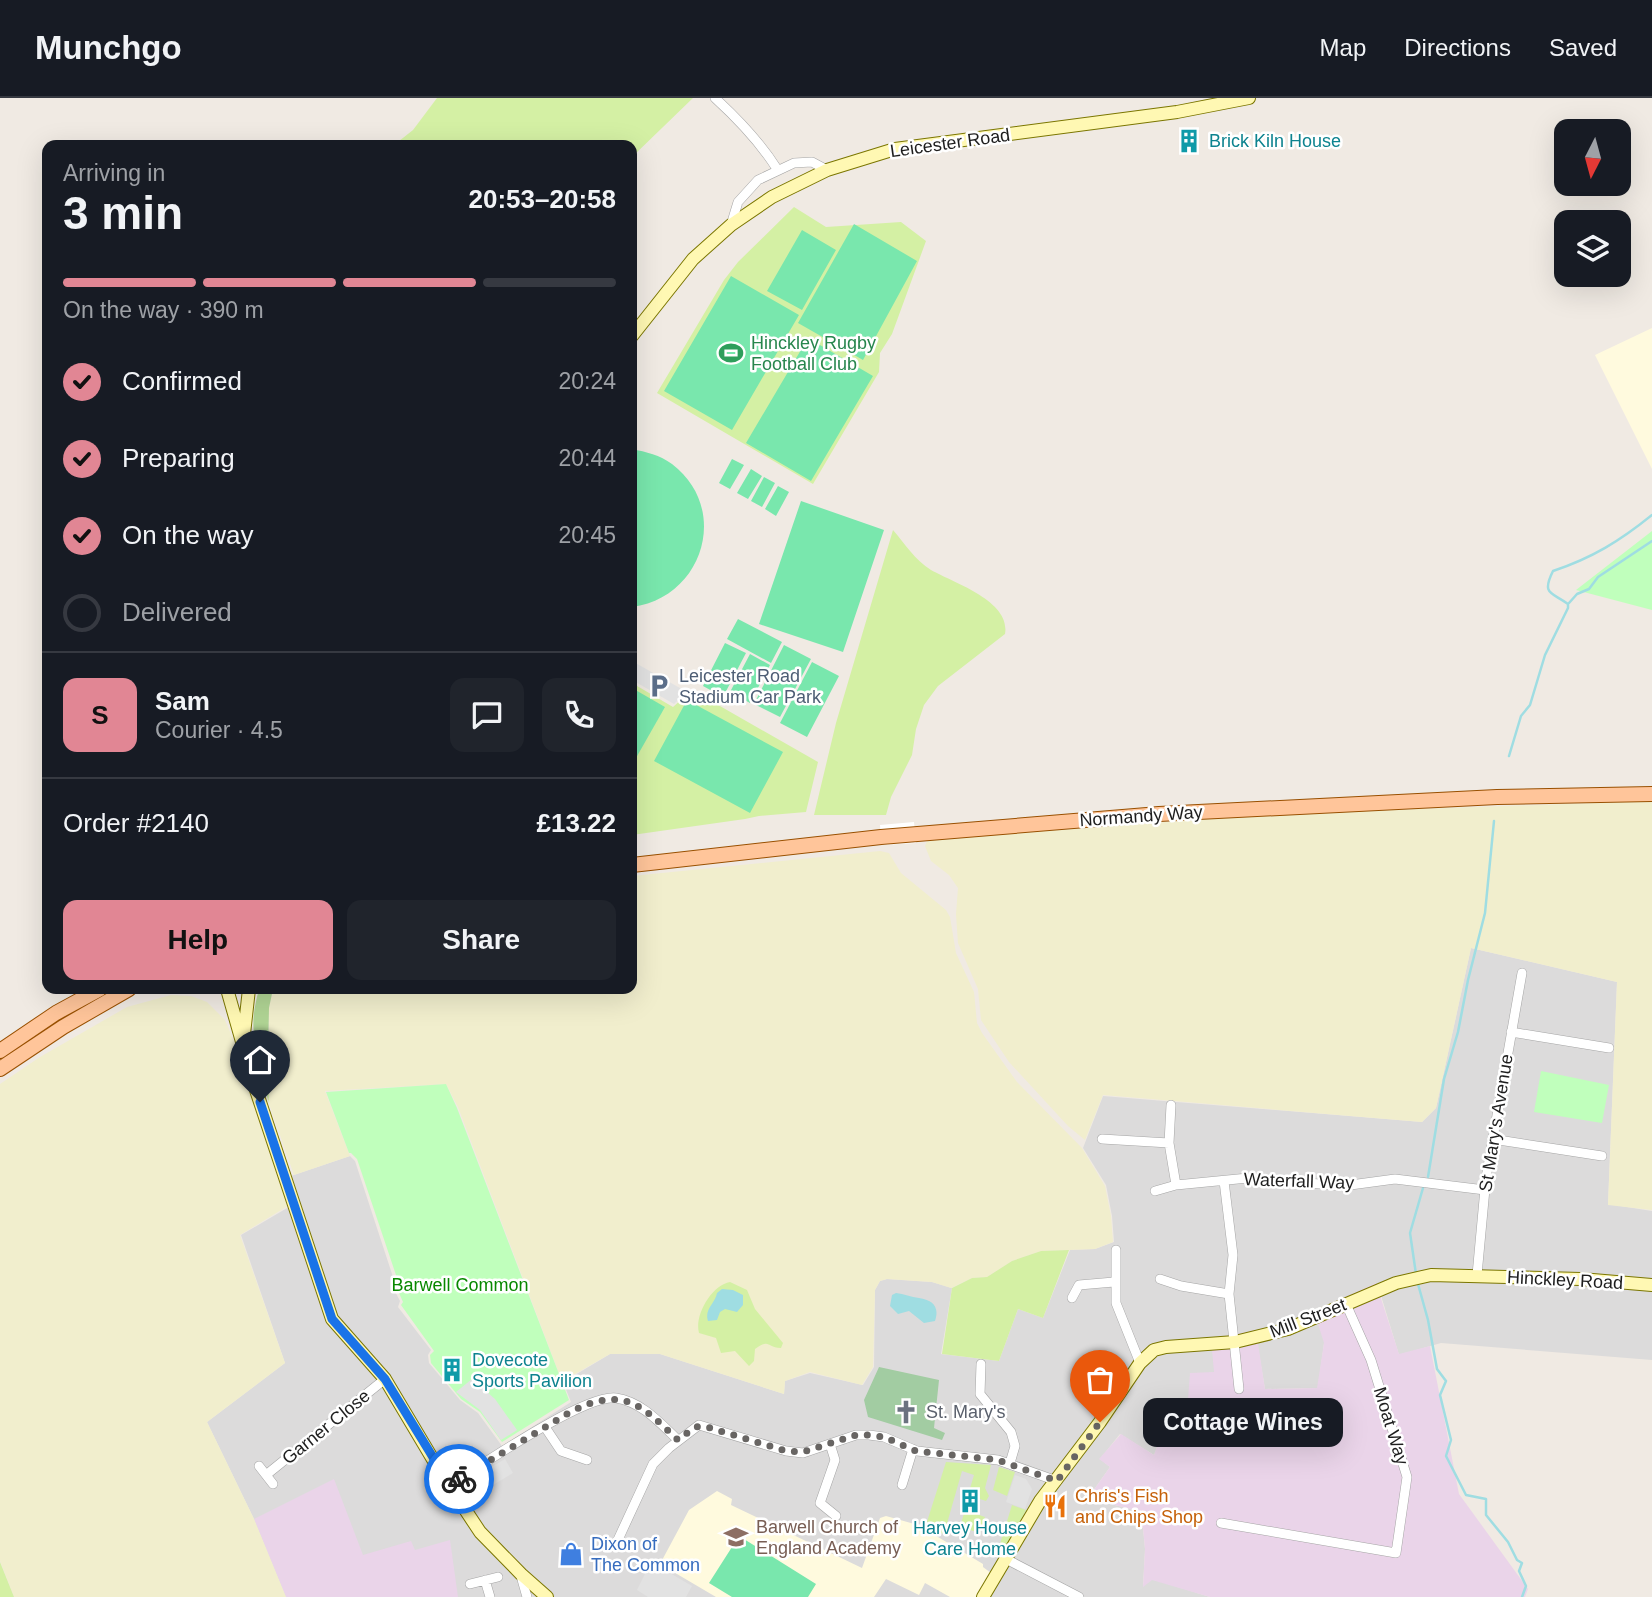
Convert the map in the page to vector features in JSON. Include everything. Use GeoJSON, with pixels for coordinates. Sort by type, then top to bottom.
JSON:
{"type":"FeatureCollection","features":[{"type":"Feature","properties":{"kind":"main road","name":"Normandy Way"},"geometry":{"type":"LineString","coordinates":[[637,864],[881,837],[1159,814],[1497,797],[1652,794]]}},
{"type":"Feature","properties":{"kind":"main road"},"geometry":{"type":"LineString","coordinates":[[0,1051],[56,1013],[91,994]]}},
{"type":"Feature","properties":{"kind":"main road"},"geometry":{"type":"LineString","coordinates":[[0,1069],[63,1027],[120,994]]}},
{"type":"Feature","properties":{"kind":"street"},"geometry":{"type":"LineString","coordinates":[[715,98],[738,119],[777,169]]}},
{"type":"Feature","properties":{"kind":"street","name":"Leicester Road"},"geometry":{"type":"LineString","coordinates":[[637,330],[693,258],[731,225],[772,197],[827,170],[895,149],[1177,113],[1249,98]]}},
{"type":"Feature","properties":{"kind":"street"},"geometry":{"type":"LineString","coordinates":[[731,225],[738,202],[758,180],[777,169],[794,163],[812,162],[827,170]]}},
{"type":"Feature","properties":{"kind":"street","name":"St Mary's Avenue"},"geometry":{"type":"LineString","coordinates":[[1477,1275],[1492,1139],[1522,973]]}},
{"type":"Feature","properties":{"kind":"street"},"geometry":{"type":"LineString","coordinates":[[228,994],[332,1319],[385,1379],[480,1532],[547,1597]]}},
{"type":"Feature","properties":{"kind":"street"},"geometry":{"type":"LineString","coordinates":[[245,1052],[244,1021],[247,994]]}},
{"type":"Feature","properties":{"kind":"street"},"geometry":{"type":"LineString","coordinates":[[1511,1032],[1609,1048]]}},
{"type":"Feature","properties":{"kind":"street"},"geometry":{"type":"LineString","coordinates":[[1171,1105],[1168,1143],[1176,1185]]}},
{"type":"Feature","properties":{"kind":"street"},"geometry":{"type":"LineString","coordinates":[[1102,1139],[1168,1143]]}},
{"type":"Feature","properties":{"kind":"street"},"geometry":{"type":"LineString","coordinates":[[1492,1139],[1602,1156]]}},
{"type":"Feature","properties":{"kind":"street","name":"Waterfall Way"},"geometry":{"type":"LineString","coordinates":[[1155,1191],[1176,1185],[1262,1178],[1343,1186],[1395,1180],[1485,1190]]}},
{"type":"Feature","properties":{"kind":"street"},"geometry":{"type":"LineString","coordinates":[[1224,1181],[1233,1255],[1229,1294],[1239,1390]]}},
{"type":"Feature","properties":{"kind":"street"},"geometry":{"type":"LineString","coordinates":[[983,1597],[1040,1501],[1121,1393],[1140,1363],[1116,1303],[1116,1250]]}},
{"type":"Feature","properties":{"kind":"street","name":"Mill Street"},"geometry":{"type":"LineString","coordinates":[[1140,1363],[1160,1348],[1235,1342],[1287,1329],[1413,1278],[1431,1275],[1477,1275]]}},
{"type":"Feature","properties":{"kind":"street","name":"Hinckley Road"},"geometry":{"type":"LineString","coordinates":[[1477,1275],[1652,1285]]}},
{"type":"Feature","properties":{"kind":"street"},"geometry":{"type":"LineString","coordinates":[[1160,1279],[1181,1286],[1229,1294]]}},
{"type":"Feature","properties":{"kind":"street"},"geometry":{"type":"LineString","coordinates":[[1072,1298],[1079,1285],[1114,1282]]}},
{"type":"Feature","properties":{"kind":"street","name":"Moat Way"},"geometry":{"type":"LineString","coordinates":[[1221,1523],[1396,1553],[1407,1477],[1371,1360],[1346,1304]]}},
{"type":"Feature","properties":{"kind":"street"},"geometry":{"type":"LineString","coordinates":[[981,1364],[980,1394],[1011,1432],[1015,1446],[1010,1463]]}},
{"type":"Feature","properties":{"kind":"street","name":"Garner Close"},"geometry":{"type":"LineString","coordinates":[[266,1475],[385,1379]]}},
{"type":"Feature","properties":{"kind":"street"},"geometry":{"type":"LineString","coordinates":[[450,1485],[590,1402],[617,1398],[648,1412],[678,1440]]}},
{"type":"Feature","properties":{"kind":"street"},"geometry":{"type":"LineString","coordinates":[[616,1544],[653,1464],[678,1440],[699,1425],[786,1451],[803,1452],[856,1435],[884,1437],[913,1449],[1010,1463],[1057,1481]]}},
{"type":"Feature","properties":{"kind":"street"},"geometry":{"type":"LineString","coordinates":[[545,1427],[561,1451],[587,1460]]}},
{"type":"Feature","properties":{"kind":"street"},"geometry":{"type":"LineString","coordinates":[[830,1444],[835,1460],[816,1502],[836,1516]]}},
{"type":"Feature","properties":{"kind":"street"},"geometry":{"type":"LineString","coordinates":[[902,1485],[913,1449]]}},
{"type":"Feature","properties":{"kind":"street","name":"Garner Close"},"geometry":{"type":"LineString","coordinates":[[259,1466],[274,1484]]}},
{"type":"Feature","properties":{"kind":"street"},"geometry":{"type":"LineString","coordinates":[[1006,1559],[1079,1597]]}},
{"type":"Feature","properties":{"kind":"street"},"geometry":{"type":"LineString","coordinates":[[521,1574],[527,1597]]}},
{"type":"Feature","properties":{"kind":"street"},"geometry":{"type":"LineString","coordinates":[[470,1584],[498,1577]]}},
{"type":"Feature","properties":{"kind":"street"},"geometry":{"type":"LineString","coordinates":[[485,1580],[490,1597]]}},
{"type":"Feature","properties":{"kind":"shaded area"},"geometry":{"type":"Polygon","coordinates":[[[1652,328],[1652,469],[1595,355],[1652,328]]]}},
{"type":"Feature","properties":{"kind":"shaded area","name":"Leicester Road Stadium Car Park"},"geometry":{"type":"Polygon","coordinates":[[[637,664],[687,692],[674,704],[637,683],[637,664]]]}},
{"type":"Feature","properties":{"kind":"shaded area"},"geometry":{"type":"Polygon","coordinates":[[[1652,801],[1652,1210],[1608,1205],[1617,982],[1471,948],[1436,1108],[1422,1122],[1103,1095],[1085,1140],[1068,1126],[1009,1062],[981,1020],[978,989],[958,943],[958,888],[949,875],[931,861],[925,846],[928,839],[1276,814],[1652,801]]]}},
{"type":"Feature","properties":{"kind":"shaded area"},"geometry":{"type":"Polygon","coordinates":[[[880,851],[889,853],[901,873],[946,910],[950,917],[956,953],[974,992],[977,1023],[982,1033],[1017,1082],[1082,1148],[1105,1186],[1113,1242],[1095,1249],[1041,1251],[1012,1261],[987,1277],[972,1278],[951,1288],[932,1282],[887,1279],[880,1281],[875,1290],[873,1367],[862,1385],[810,1372],[785,1381],[784,1394],[660,1354],[610,1354],[575,1374],[560,1376],[458,1107],[446,1084],[325,1091],[350,1156],[294,1175],[269,1104],[269,1008],[272,994],[637,994],[637,875],[880,851]]]}},
{"type":"Feature","properties":{"kind":"shaded area"},"geometry":{"type":"Polygon","coordinates":[[[1471,948],[1617,982],[1608,1204],[1652,1211],[1652,1360],[1441,1343],[1399,1355],[1379,1289],[1324,1343],[1318,1388],[1265,1389],[1255,1330],[1215,1373],[1187,1413],[1170,1412],[1154,1455],[1120,1434],[1100,1459],[1110,1467],[1088,1498],[1134,1510],[1133,1516],[1143,1528],[1143,1586],[1152,1579],[1210,1597],[286,1597],[254,1519],[207,1422],[285,1363],[241,1235],[299,1201],[291,1176],[350,1156],[355,1161],[394,1280],[391,1284],[400,1301],[398,1307],[431,1350],[428,1355],[429,1363],[460,1400],[478,1413],[502,1446],[571,1402],[561,1377],[575,1375],[610,1354],[660,1354],[784,1394],[785,1381],[810,1373],[863,1385],[874,1367],[875,1290],[880,1281],[887,1279],[932,1282],[952,1288],[941,1354],[999,1361],[1018,1309],[1043,1318],[1070,1250],[1095,1249],[1114,1242],[1106,1185],[1083,1148],[1103,1096],[1422,1122],[1436,1108],[1471,948]]]}},
{"type":"Feature","properties":{"kind":"shaded area"},"geometry":{"type":"Polygon","coordinates":[[[171,995],[191,996],[207,1002],[225,1020],[242,1060],[291,1204],[240,1235],[285,1363],[207,1422],[254,1519],[286,1597],[14,1597],[0,1561],[0,1084],[40,1057],[127,1007],[171,995]]]}},
{"type":"Feature","properties":{"kind":"shaded area"},"geometry":{"type":"Polygon","coordinates":[[[1376,1283],[1399,1354],[1430,1346],[1459,1494],[1528,1589],[1525,1597],[1210,1597],[1152,1580],[1143,1587],[1143,1528],[1133,1516],[1134,1510],[1088,1498],[1110,1467],[1099,1459],[1121,1434],[1154,1455],[1170,1411],[1187,1413],[1190,1373],[1214,1372],[1211,1339],[1256,1330],[1265,1389],[1317,1388],[1324,1343],[1314,1311],[1376,1283]]]}},
{"type":"Feature","properties":{"kind":"shaded area"},"geometry":{"type":"Polygon","coordinates":[[[472,1379],[495,1399],[517,1430],[501,1440],[480,1410],[456,1392],[472,1379]]]}},
{"type":"Feature","properties":{"kind":"shaded area"},"geometry":{"type":"Polygon","coordinates":[[[505,1459],[513,1473],[470,1499],[461,1485],[505,1459]]]}},
{"type":"Feature","properties":{"kind":"shaded area"},"geometry":{"type":"Polygon","coordinates":[[[1015,1475],[1026,1479],[1032,1489],[1025,1509],[1006,1502],[1015,1475]]]}},
{"type":"Feature","properties":{"kind":"shaded area"},"geometry":{"type":"Polygon","coordinates":[[[334,1479],[363,1555],[411,1541],[415,1550],[450,1540],[458,1597],[286,1597],[254,1519],[334,1479]]]}},
{"type":"Feature","properties":{"kind":"shaded area","name":"Barwell Church of England Academy"},"geometry":{"type":"Polygon","coordinates":[[[717,1491],[732,1499],[731,1505],[862,1568],[880,1518],[886,1516],[918,1525],[983,1564],[991,1573],[978,1597],[950,1597],[925,1583],[919,1595],[886,1579],[874,1597],[716,1597],[660,1564],[689,1510],[717,1491]]]}},
{"type":"Feature","properties":{"kind":"shaded area"},"geometry":{"type":"Polygon","coordinates":[[[651,1562],[692,1586],[686,1597],[648,1597],[637,1590],[651,1562]]]}},
{"type":"Feature","properties":{"kind":"green space"},"geometry":{"type":"Polygon","coordinates":[[[437,98],[693,98],[637,152],[637,140],[400,140],[413,130],[437,98]]]}},
{"type":"Feature","properties":{"kind":"green space"},"geometry":{"type":"Polygon","coordinates":[[[794,207],[826,227],[901,222],[926,241],[892,334],[880,353],[879,372],[813,484],[657,393],[724,280],[738,262],[794,207]]]}},
{"type":"Feature","properties":{"kind":"green space"},"geometry":{"type":"Polygon","coordinates":[[[854,224],[917,261],[863,360],[798,323],[854,224]]]}},
{"type":"Feature","properties":{"kind":"green space"},"geometry":{"type":"Polygon","coordinates":[[[802,230],[836,250],[802,310],[767,291],[802,230]]]}},
{"type":"Feature","properties":{"kind":"green space","name":"Hinckley Rugby Football Club"},"geometry":{"type":"Polygon","coordinates":[[[731,276],[799,315],[732,430],[664,391],[731,276]]]}},
{"type":"Feature","properties":{"kind":"green space"},"geometry":{"type":"Polygon","coordinates":[[[808,338],[873,376],[811,481],[746,443],[808,338]]]}},
{"type":"Feature","properties":{"kind":"green space"},"geometry":{"type":"Polygon","coordinates":[[[637,450],[653,454],[672,464],[690,483],[701,504],[704,527],[701,549],[691,570],[676,587],[657,600],[637,606],[637,450]]]}},
{"type":"Feature","properties":{"kind":"green space"},"geometry":{"type":"Polygon","coordinates":[[[732,459],[744,465],[730,489],[719,483],[732,459]]]}},
{"type":"Feature","properties":{"kind":"green space"},"geometry":{"type":"Polygon","coordinates":[[[751,469],[762,476],[748,499],[737,493],[751,469]]]}},
{"type":"Feature","properties":{"kind":"green space"},"geometry":{"type":"Polygon","coordinates":[[[764,477],[775,483],[762,507],[751,501],[764,477]]]}},
{"type":"Feature","properties":{"kind":"green space"},"geometry":{"type":"Polygon","coordinates":[[[778,486],[789,492],[776,516],[765,509],[778,486]]]}},
{"type":"Feature","properties":{"kind":"green space"},"geometry":{"type":"Polygon","coordinates":[[[801,501],[884,530],[843,652],[759,624],[801,501]]]}},
{"type":"Feature","properties":{"kind":"green space"},"geometry":{"type":"Polygon","coordinates":[[[893,530],[925,566],[979,594],[990,603],[1004,622],[1005,634],[938,686],[924,705],[916,729],[912,755],[891,797],[886,815],[814,815],[836,723],[893,530]]]}},
{"type":"Feature","properties":{"kind":"green space"},"geometry":{"type":"Polygon","coordinates":[[[1652,531],[1652,610],[1576,590],[1652,531]]]}},
{"type":"Feature","properties":{"kind":"green space"},"geometry":{"type":"Polygon","coordinates":[[[738,619],[782,642],[771,663],[727,639],[738,619]]]}},
{"type":"Feature","properties":{"kind":"green space"},"geometry":{"type":"Polygon","coordinates":[[[725,643],[746,653],[723,697],[703,686],[725,643]]]}},
{"type":"Feature","properties":{"kind":"green space"},"geometry":{"type":"Polygon","coordinates":[[[784,645],[811,659],[780,717],[754,704],[784,645]]]}},
{"type":"Feature","properties":{"kind":"green space"},"geometry":{"type":"Polygon","coordinates":[[[750,654],[770,665],[750,703],[730,692],[750,654]]]}},
{"type":"Feature","properties":{"kind":"green space"},"geometry":{"type":"Polygon","coordinates":[[[812,662],[839,676],[807,737],[780,723],[812,662]]]}},
{"type":"Feature","properties":{"kind":"green space"},"geometry":{"type":"Polygon","coordinates":[[[637,686],[673,707],[692,690],[818,762],[806,812],[637,834],[637,686]]]}},
{"type":"Feature","properties":{"kind":"green space"},"geometry":{"type":"Polygon","coordinates":[[[637,691],[665,707],[637,756],[637,691]]]}},
{"type":"Feature","properties":{"kind":"green space"},"geometry":{"type":"Polygon","coordinates":[[[687,700],[783,752],[750,813],[654,761],[687,700]]]}},
{"type":"Feature","properties":{"kind":"green space"},"geometry":{"type":"Polygon","coordinates":[[[258,994],[272,994],[268,1058],[261,1051],[254,1035],[258,994]]]}},
{"type":"Feature","properties":{"kind":"green space"},"geometry":{"type":"Polygon","coordinates":[[[253,1031],[259,1049],[268,1058],[269,1103],[258,1067],[253,1031]]]}},
{"type":"Feature","properties":{"kind":"green space"},"geometry":{"type":"Polygon","coordinates":[[[1541,1071],[1609,1085],[1602,1123],[1534,1112],[1541,1071]]]}},
{"type":"Feature","properties":{"kind":"green space","name":"Barwell Common"},"geometry":{"type":"Polygon","coordinates":[[[446,1084],[569,1400],[502,1442],[480,1412],[461,1399],[431,1363],[430,1355],[434,1351],[401,1305],[403,1302],[395,1284],[398,1281],[357,1159],[349,1153],[326,1092],[446,1084]]]}},
{"type":"Feature","properties":{"kind":"green space"},"geometry":{"type":"Polygon","coordinates":[[[1069,1250],[1043,1318],[1018,1309],[999,1361],[942,1354],[952,1288],[972,1278],[987,1277],[1012,1261],[1041,1251],[1069,1250]]]}},
{"type":"Feature","properties":{"kind":"green space"},"geometry":{"type":"Polygon","coordinates":[[[730,1282],[747,1290],[755,1309],[783,1343],[781,1348],[766,1344],[755,1349],[754,1361],[749,1366],[735,1351],[721,1353],[716,1338],[699,1333],[699,1318],[706,1302],[723,1284],[730,1282]]]}},
{"type":"Feature","properties":{"kind":"green space"},"geometry":{"type":"Polygon","coordinates":[[[879,1367],[939,1380],[934,1428],[945,1433],[942,1440],[868,1417],[864,1400],[879,1367]]]}},
{"type":"Feature","properties":{"kind":"green space"},"geometry":{"type":"Polygon","coordinates":[[[946,1462],[991,1465],[985,1488],[989,1496],[986,1501],[968,1495],[974,1475],[962,1471],[944,1534],[925,1528],[946,1462]]]}},
{"type":"Feature","properties":{"kind":"green space"},"geometry":{"type":"Polygon","coordinates":[[[999,1467],[1015,1472],[1007,1496],[993,1490],[999,1467]]]}},
{"type":"Feature","properties":{"kind":"green space"},"geometry":{"type":"Polygon","coordinates":[[[1012,1505],[1026,1510],[1006,1549],[999,1547],[1012,1505]]]}},
{"type":"Feature","properties":{"kind":"green space"},"geometry":{"type":"Polygon","coordinates":[[[965,1510],[985,1517],[980,1533],[960,1527],[965,1510]]]}},
{"type":"Feature","properties":{"kind":"green space"},"geometry":{"type":"Polygon","coordinates":[[[739,1536],[816,1584],[808,1597],[732,1597],[709,1583],[739,1536]]]}},
{"type":"Feature","properties":{"kind":"green space"},"geometry":{"type":"Polygon","coordinates":[[[0,1562],[14,1597],[0,1597],[0,1562]]]}},
{"type":"Feature","properties":{"kind":"water"},"geometry":{"type":"Polygon","coordinates":[[[722,1289],[743,1295],[743,1305],[737,1312],[725,1309],[720,1312],[717,1320],[708,1321],[709,1310],[717,1293],[722,1289]]]}},
{"type":"Feature","properties":{"kind":"water"},"geometry":{"type":"Polygon","coordinates":[[[896,1293],[931,1302],[936,1308],[935,1321],[924,1323],[909,1311],[898,1314],[890,1306],[892,1295],[896,1293]]]}},
{"type":"Feature","properties":{"kind":"pier"},"geometry":{"type":"Polygon","coordinates":[[[914,822],[916,843],[882,845],[880,825],[914,822]]]}},
{"type":"Feature","properties":{"kind":"waterway"},"geometry":{"type":"LineString","coordinates":[[1509,756],[1521,716],[1530,705],[1545,655],[1568,608],[1568,604],[1548,589],[1553,571],[1605,548],[1652,515]]}},
{"type":"Feature","properties":{"kind":"waterway"},"geometry":{"type":"LineString","coordinates":[[1569,603],[1577,594],[1589,589],[1598,577],[1652,541]]}},
{"type":"Feature","properties":{"kind":"waterway"},"geometry":{"type":"LineString","coordinates":[[1428,1177],[1444,1079],[1458,1032],[1485,913],[1494,821]]}},
{"type":"Feature","properties":{"kind":"waterway"},"geometry":{"type":"LineString","coordinates":[[1416,1274],[1410,1233],[1423,1188]]}},
{"type":"Feature","properties":{"kind":"waterway"},"geometry":{"type":"LineString","coordinates":[[1418,1284],[1437,1369],[1446,1381],[1440,1395],[1451,1440],[1446,1456],[1466,1495],[1486,1499],[1486,1515],[1508,1542],[1517,1560],[1522,1563],[1519,1571],[1526,1586],[1522,1597]]}},
{"type":"Feature","properties":{"kind":"way so far"},"geometry":{"type":"LineString","coordinates":[[459,1479],[572,1411],[590,1402],[610,1398],[639,1406],[678,1440],[699,1425],[786,1451],[803,1452],[856,1435],[869,1435],[884,1437],[916,1451],[998,1460],[1057,1481],[1100,1422]]}},
{"type":"Feature","properties":{"kind":"place","name":"Brick Kiln House"},"geometry":{"type":"Point","coordinates":[1189,141]}},
{"type":"Feature","properties":{"kind":"place","name":"Hinckley Rugby Football Club"},"geometry":{"type":"Point","coordinates":[731,353]}},
{"type":"Feature","properties":{"kind":"place","name":"Leicester Road Stadium Car Park"},"geometry":{"type":"Point","coordinates":[659,686]}},
{"type":"Feature","properties":{"kind":"place","name":"Dovecote Sports Pavilion"},"geometry":{"type":"Point","coordinates":[452,1370]}},
{"type":"Feature","properties":{"kind":"place","name":"St. Mary's"},"geometry":{"type":"Point","coordinates":[906,1412]}},
{"type":"Feature","properties":{"kind":"place","name":"Cottage Wines"},"geometry":{"type":"Point","coordinates":[1100,1422]}},
{"type":"Feature","properties":{"kind":"place","name":"Harvey House Care Home"},"geometry":{"type":"Point","coordinates":[970,1501]}},
{"type":"Feature","properties":{"kind":"place","name":"Chris's Fish and Chips Shop"},"geometry":{"type":"Point","coordinates":[1055,1506]}},
{"type":"Feature","properties":{"kind":"place","name":"Barwell Church of England Academy"},"geometry":{"type":"Point","coordinates":[736,1537]}},
{"type":"Feature","properties":{"kind":"place","name":"Dixon of The Common"},"geometry":{"type":"Point","coordinates":[571,1554]}},
{"type":"Feature","properties":{"kind":"route"},"geometry":{"type":"LineString","coordinates":[[260,1102],[302,1234],[335,1325],[385,1379],[450,1485],[459,1479]]}}]}
